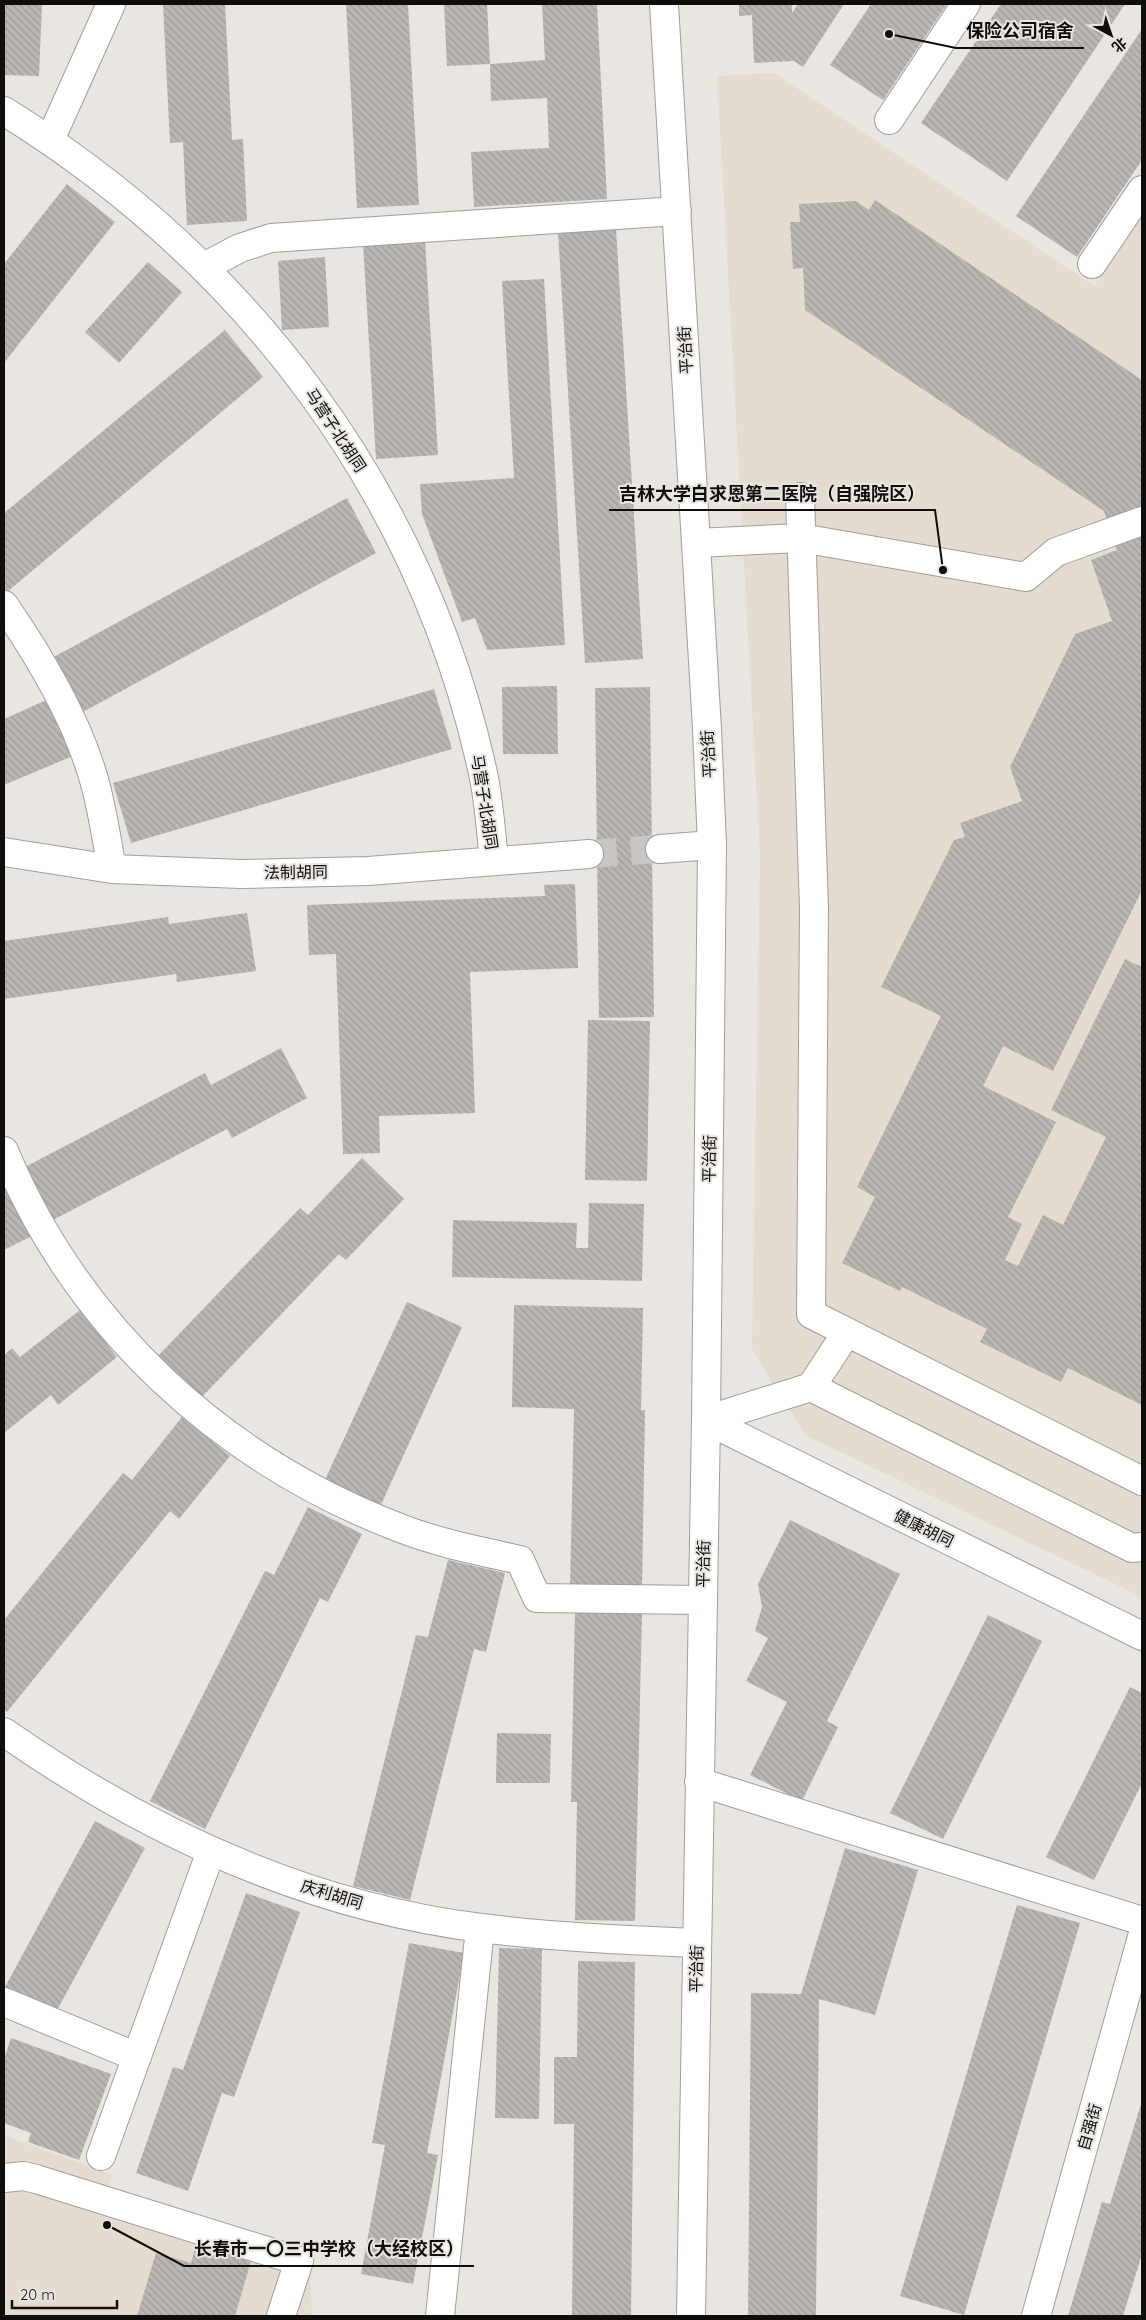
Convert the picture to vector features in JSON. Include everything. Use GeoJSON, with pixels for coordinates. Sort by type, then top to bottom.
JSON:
{"type":"FeatureCollection","features":[{"type":"Feature","properties":{"kind":"street"},"geometry":{"type":"LineString","coordinates":[[50,140],[111,4]]}},
{"type":"Feature","properties":{"kind":"street","name":"平治街"},"geometry":{"type":"LineString","coordinates":[[664,4],[712,845],[706,1420],[691,2316]]}},
{"type":"Feature","properties":{"kind":"street"},"geometry":{"type":"LineString","coordinates":[[888,120],[966,4]]}},
{"type":"Feature","properties":{"kind":"street","name":"马营子北胡同"},"geometry":{"type":"LineString","coordinates":[[4,111],[50,140],[108,182],[163,228],[204,267],[263,330],[308,387],[353,454],[384,508],[412,564],[444,638],[467,706],[484,776],[494,861]]}},
{"type":"Feature","properties":{"kind":"street"},"geometry":{"type":"LineString","coordinates":[[1092,264],[1142,190]]}},
{"type":"Feature","properties":{"kind":"street"},"geometry":{"type":"LineString","coordinates":[[204,267],[240,248],[271,238],[676,211]]}},
{"type":"Feature","properties":{"kind":"street"},"geometry":{"type":"LineString","coordinates":[[800,496],[814,908],[810,1314],[1142,1481]]}},
{"type":"Feature","properties":{"kind":"street"},"geometry":{"type":"LineString","coordinates":[[696,543],[801,538],[1026,578],[1056,552],[1142,521]]}},
{"type":"Feature","properties":{"kind":"street"},"geometry":{"type":"LineString","coordinates":[[4,605],[25,636],[53,684],[77,734],[96,786],[112,869]]}},
{"type":"Feature","properties":{"kind":"street"},"geometry":{"type":"LineString","coordinates":[[660,849],[712,845]]}},
{"type":"Feature","properties":{"kind":"street","name":"法制胡同"},"geometry":{"type":"LineString","coordinates":[[4,852],[112,869],[241,874],[368,871],[590,854]]}},
{"type":"Feature","properties":{"kind":"street"},"geometry":{"type":"LineString","coordinates":[[4,1151],[40,1226],[70,1274],[105,1320],[152,1371],[191,1407],[239,1444],[290,1477],[345,1505],[393,1526],[460,1547],[520,1560],[536,1598],[702,1600]]}},
{"type":"Feature","properties":{"kind":"street"},"geometry":{"type":"LineString","coordinates":[[706,1420],[811,1387],[847,1332]]}},
{"type":"Feature","properties":{"kind":"street"},"geometry":{"type":"LineString","coordinates":[[811,1387],[1132,1548],[1142,1547]]}},
{"type":"Feature","properties":{"kind":"street","name":"健康胡同"},"geometry":{"type":"LineString","coordinates":[[706,1420],[1142,1636]]}},
{"type":"Feature","properties":{"kind":"street","name":"庆利胡同"},"geometry":{"type":"LineString","coordinates":[[4,1732],[56,1768],[121,1808],[211,1851],[259,1871],[331,1896],[405,1914],[480,1928],[556,1936],[696,1943]]}},
{"type":"Feature","properties":{"kind":"street"},"geometry":{"type":"LineString","coordinates":[[699,1782],[1142,1921]]}},
{"type":"Feature","properties":{"kind":"street"},"geometry":{"type":"LineString","coordinates":[[101,2156],[211,1851]]}},
{"type":"Feature","properties":{"kind":"street"},"geometry":{"type":"LineString","coordinates":[[441,2316],[480,1928]]}},
{"type":"Feature","properties":{"kind":"street","name":"自强街"},"geometry":{"type":"LineString","coordinates":[[1036,2316],[1142,1937]]}},
{"type":"Feature","properties":{"kind":"street"},"geometry":{"type":"LineString","coordinates":[[4,2002],[137,2057]]}},
{"type":"Feature","properties":{"kind":"street"},"geometry":{"type":"LineString","coordinates":[[4,2178],[23,2176],[36,2179],[299,2261],[281,2316]]}},
{"type":"Feature","properties":{"kind":"shaded area"},"geometry":{"type":"Polygon","coordinates":[[[774,73],[1094,286],[1142,215],[1142,1597],[805,1435],[752,1349],[760,853],[717,76],[774,73]]]}},
{"type":"Feature","properties":{"kind":"shaded area"},"geometry":{"type":"Polygon","coordinates":[[[4,2135],[112,2175],[107,2192],[316,2258],[310,2275],[312,2316],[4,2316],[4,2135]]]}},
{"type":"Feature","properties":{"kind":"building"},"geometry":{"type":"Polygon","coordinates":[[[4,4],[42,4],[39,76],[4,75],[4,4]]]}},
{"type":"Feature","properties":{"kind":"building"},"geometry":{"type":"Polygon","coordinates":[[[163,4],[225,4],[232,140],[243,139],[247,221],[187,225],[183,142],[170,143],[163,4]]]}},
{"type":"Feature","properties":{"kind":"building"},"geometry":{"type":"Polygon","coordinates":[[[346,4],[408,4],[419,205],[357,208],[346,4]]]}},
{"type":"Feature","properties":{"kind":"building"},"geometry":{"type":"Polygon","coordinates":[[[444,4],[487,4],[490,64],[447,66],[444,4]]]}},
{"type":"Feature","properties":{"kind":"building"},"geometry":{"type":"Polygon","coordinates":[[[542,4],[597,4],[607,199],[474,207],[471,152],[549,148],[547,98],[491,101],[490,64],[545,60],[542,4]]]}},
{"type":"Feature","properties":{"kind":"building"},"geometry":{"type":"Polygon","coordinates":[[[739,4],[792,4],[792,13],[798,4],[844,4],[803,67],[794,61],[754,63],[752,15],[739,16],[739,4]]]}},
{"type":"Feature","properties":{"kind":"building"},"geometry":{"type":"Polygon","coordinates":[[[871,4],[947,4],[883,100],[830,65],[871,4]]]}},
{"type":"Feature","properties":{"kind":"building"},"geometry":{"type":"Polygon","coordinates":[[[1001,4],[1125,4],[1007,181],[921,123],[1001,4]]]}},
{"type":"Feature","properties":{"kind":"building"},"geometry":{"type":"Polygon","coordinates":[[[1142,29],[1142,160],[1077,257],[1016,216],[1142,29]]]}},
{"type":"Feature","properties":{"kind":"building"},"geometry":{"type":"Polygon","coordinates":[[[67,184],[115,222],[4,363],[4,264],[67,184]]]}},
{"type":"Feature","properties":{"kind":"building"},"geometry":{"type":"Polygon","coordinates":[[[875,200],[1142,380],[1142,890],[1053,1071],[1003,1046],[983,1086],[1056,1122],[1008,1217],[1022,1224],[1005,1260],[1018,1266],[1043,1215],[1063,1225],[1106,1137],[1051,1110],[1125,959],[1142,967],[1142,1405],[1068,1368],[1061,1382],[980,1342],[987,1329],[902,1287],[900,1291],[842,1263],[875,1197],[857,1187],[941,1016],[881,987],[954,840],[965,837],[960,823],[1022,801],[1010,767],[1075,634],[1112,621],[1091,560],[1117,550],[1104,511],[805,310],[803,268],[793,269],[790,222],[800,222],[799,204],[856,201],[869,210],[875,200]]]}},
{"type":"Feature","properties":{"kind":"building"},"geometry":{"type":"Polygon","coordinates":[[[616,229],[643,659],[585,663],[558,232],[616,229]]]}},
{"type":"Feature","properties":{"kind":"building"},"geometry":{"type":"Polygon","coordinates":[[[425,240],[438,455],[376,459],[363,243],[425,240]]]}},
{"type":"Feature","properties":{"kind":"building"},"geometry":{"type":"Polygon","coordinates":[[[325,257],[329,327],[282,330],[278,261],[325,257]]]}},
{"type":"Feature","properties":{"kind":"building"},"geometry":{"type":"Polygon","coordinates":[[[148,262],[182,292],[119,363],[85,332],[148,262]]]}},
{"type":"Feature","properties":{"kind":"building"},"geometry":{"type":"Polygon","coordinates":[[[544,279],[565,645],[487,650],[475,618],[462,622],[422,514],[420,484],[514,478],[502,281],[544,279]]]}},
{"type":"Feature","properties":{"kind":"building"},"geometry":{"type":"Polygon","coordinates":[[[225,330],[263,377],[7,592],[4,588],[4,513],[225,330]]]}},
{"type":"Feature","properties":{"kind":"building"},"geometry":{"type":"Polygon","coordinates":[[[347,498],[376,553],[81,713],[52,658],[347,498]]]}},
{"type":"Feature","properties":{"kind":"building"},"geometry":{"type":"Polygon","coordinates":[[[557,686],[558,754],[503,754],[502,687],[557,686]]]}},
{"type":"Feature","properties":{"kind":"building"},"geometry":{"type":"Polygon","coordinates":[[[650,687],[654,1017],[599,1018],[595,688],[650,687]]]}},
{"type":"Feature","properties":{"kind":"building"},"geometry":{"type":"Polygon","coordinates":[[[434,689],[452,749],[131,843],[113,783],[434,689]]]}},
{"type":"Feature","properties":{"kind":"building"},"geometry":{"type":"Polygon","coordinates":[[[51,698],[75,755],[4,785],[4,719],[51,698]]]}},
{"type":"Feature","properties":{"kind":"building"},"geometry":{"type":"Polygon","coordinates":[[[575,884],[578,968],[470,972],[475,1113],[379,1116],[380,1153],[343,1154],[336,954],[309,955],[307,905],[545,896],[544,885],[575,884]]]}},
{"type":"Feature","properties":{"kind":"building"},"geometry":{"type":"Polygon","coordinates":[[[247,913],[256,971],[177,982],[176,974],[4,999],[4,941],[168,917],[169,924],[247,913]]]}},
{"type":"Feature","properties":{"kind":"building"},"geometry":{"type":"Polygon","coordinates":[[[588,1020],[650,1021],[647,1181],[585,1180],[588,1020]]]}},
{"type":"Feature","properties":{"kind":"building"},"geometry":{"type":"Polygon","coordinates":[[[281,1048],[307,1098],[232,1138],[227,1129],[51,1221],[23,1168],[205,1073],[211,1085],[281,1048]]]}},
{"type":"Feature","properties":{"kind":"building"},"geometry":{"type":"Polygon","coordinates":[[[362,1158],[404,1199],[346,1260],[339,1254],[200,1399],[156,1358],[300,1208],[308,1215],[362,1158]]]}},
{"type":"Feature","properties":{"kind":"building"},"geometry":{"type":"Polygon","coordinates":[[[4,1185],[30,1237],[4,1250],[4,1185]]]}},
{"type":"Feature","properties":{"kind":"building"},"geometry":{"type":"Polygon","coordinates":[[[589,1203],[644,1204],[642,1281],[452,1277],[453,1220],[577,1223],[576,1248],[588,1248],[589,1203]]]}},
{"type":"Feature","properties":{"kind":"building"},"geometry":{"type":"Polygon","coordinates":[[[407,1302],[462,1327],[380,1507],[324,1482],[407,1302]]]}},
{"type":"Feature","properties":{"kind":"building"},"geometry":{"type":"Polygon","coordinates":[[[514,1305],[643,1308],[641,1410],[645,1410],[642,1590],[570,1589],[574,1409],[512,1407],[514,1305]]]}},
{"type":"Feature","properties":{"kind":"building"},"geometry":{"type":"Polygon","coordinates":[[[80,1310],[117,1357],[58,1405],[51,1395],[4,1433],[4,1355],[12,1348],[20,1357],[80,1310]]]}},
{"type":"Feature","properties":{"kind":"building"},"geometry":{"type":"Polygon","coordinates":[[[182,1417],[230,1456],[179,1519],[170,1511],[7,1712],[4,1709],[4,1620],[123,1473],[132,1480],[182,1417]]]}},
{"type":"Feature","properties":{"kind":"building"},"geometry":{"type":"Polygon","coordinates":[[[308,1507],[362,1534],[328,1602],[320,1598],[205,1829],[150,1801],[265,1571],[274,1575],[308,1507]]]}},
{"type":"Feature","properties":{"kind":"building"},"geometry":{"type":"Polygon","coordinates":[[[790,1520],[900,1574],[827,1721],[838,1727],[802,1801],[750,1775],[787,1702],[746,1681],[768,1638],[755,1631],[762,1607],[758,1584],[790,1520]]]}},
{"type":"Feature","properties":{"kind":"building"},"geometry":{"type":"Polygon","coordinates":[[[448,1560],[505,1573],[486,1652],[474,1649],[410,1900],[353,1886],[416,1635],[428,1637],[448,1560]]]}},
{"type":"Feature","properties":{"kind":"building"},"geometry":{"type":"Polygon","coordinates":[[[575,1611],[642,1612],[635,1921],[575,1920],[577,1802],[571,1802],[575,1611]]]}},
{"type":"Feature","properties":{"kind":"building"},"geometry":{"type":"Polygon","coordinates":[[[988,1615],[1042,1641],[943,1839],[890,1813],[988,1615]]]}},
{"type":"Feature","properties":{"kind":"building"},"geometry":{"type":"Polygon","coordinates":[[[1130,1687],[1142,1693],[1142,1783],[1094,1880],[1046,1857],[1130,1687]]]}},
{"type":"Feature","properties":{"kind":"building"},"geometry":{"type":"Polygon","coordinates":[[[497,1733],[551,1734],[550,1783],[496,1783],[497,1733]]]}},
{"type":"Feature","properties":{"kind":"building"},"geometry":{"type":"Polygon","coordinates":[[[95,1821],[145,1848],[55,2014],[5,1987],[95,1821]]]}},
{"type":"Feature","properties":{"kind":"building"},"geometry":{"type":"Polygon","coordinates":[[[845,1848],[918,1870],[875,2015],[819,1999],[816,2316],[748,2316],[751,1993],[801,1994],[845,1848]]]}},
{"type":"Feature","properties":{"kind":"building"},"geometry":{"type":"Polygon","coordinates":[[[246,1893],[300,1912],[234,2097],[222,2093],[188,2191],[136,2173],[173,2067],[183,2070],[246,1893]]]}},
{"type":"Feature","properties":{"kind":"building"},"geometry":{"type":"Polygon","coordinates":[[[1017,1905],[1080,1923],[964,2315],[900,2296],[1017,1905]]]}},
{"type":"Feature","properties":{"kind":"building"},"geometry":{"type":"Polygon","coordinates":[[[409,1943],[464,1953],[427,2153],[438,2155],[413,2284],[361,2274],[385,2145],[372,2143],[409,1943]]]}},
{"type":"Feature","properties":{"kind":"building"},"geometry":{"type":"Polygon","coordinates":[[[499,1948],[542,1949],[539,2119],[495,2118],[499,1948]]]}},
{"type":"Feature","properties":{"kind":"building"},"geometry":{"type":"Polygon","coordinates":[[[578,1961],[635,1962],[631,2316],[572,2316],[574,2124],[554,2124],[554,2057],[577,2057],[578,1961]]]}},
{"type":"Feature","properties":{"kind":"building"},"geometry":{"type":"Polygon","coordinates":[[[11,2038],[111,2074],[79,2160],[28,2142],[31,2133],[4,2123],[4,2059],[11,2038]]]}},
{"type":"Feature","properties":{"kind":"building"},"geometry":{"type":"Polygon","coordinates":[[[1142,2101],[1142,2254],[1123,2316],[1068,2316],[1102,2202],[1110,2204],[1142,2101]]]}},
{"type":"Feature","properties":{"kind":"building"},"geometry":{"type":"Polygon","coordinates":[[[196,2245],[251,2261],[235,2316],[137,2316],[156,2253],[191,2263],[196,2245]]]}},
{"type":"Feature","properties":{"kind":"tunnel"},"geometry":{"type":"LineString","coordinates":[[589,854],[660,849]]}},
{"type":"Feature","properties":{"kind":"place","name":"保险公司宿舍"},"geometry":{"type":"Point","coordinates":[889,34]}},
{"type":"Feature","properties":{"kind":"place","name":"吉林大学白求恩第二医院（自强院区）"},"geometry":{"type":"Point","coordinates":[943,570]}},
{"type":"Feature","properties":{"kind":"place","name":"长春市一〇三中学校（大经校区）"},"geometry":{"type":"Point","coordinates":[107,2225]}}]}
